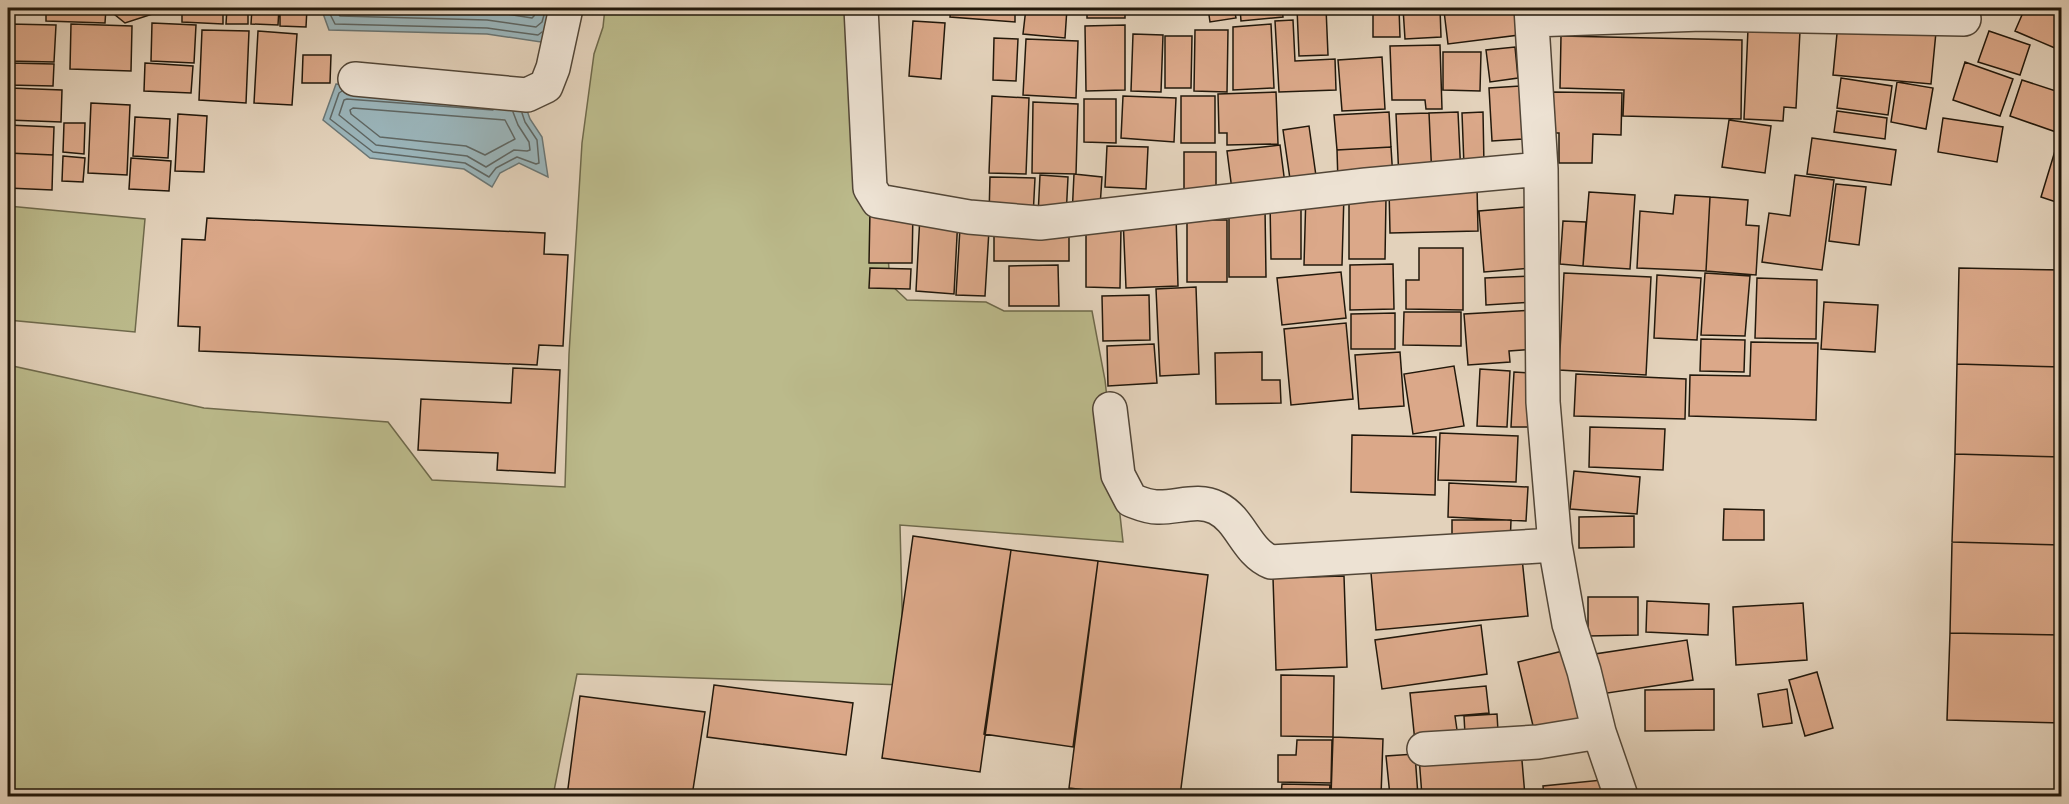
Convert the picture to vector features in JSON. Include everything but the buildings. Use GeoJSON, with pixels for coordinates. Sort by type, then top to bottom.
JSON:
{"type":"FeatureCollection","features":[{"type":"Feature","properties":{"kind":"street"},"geometry":{"type":"LineString","coordinates":[[355,79],[527,94],[546,86],[554,68],[566,8]]}},
{"type":"Feature","properties":{"kind":"street"},"geometry":{"type":"LineString","coordinates":[[861,8],[870,188],[878,201],[969,217],[1040,223],[1366,185],[1541,170]]}},
{"type":"Feature","properties":{"kind":"street"},"geometry":{"type":"LineString","coordinates":[[1621,796],[1599,732],[1584,671],[1569,624],[1555,545],[1543,402],[1541,170],[1531,14],[1702,14],[1964,19]]}},
{"type":"Feature","properties":{"kind":"street"},"geometry":{"type":"LineString","coordinates":[[1110,410],[1118,475],[1131,500],[1157,507],[1203,503],[1215,507],[1227,514],[1260,558],[1271,562],[1555,545]]}},
{"type":"Feature","properties":{"kind":"street"},"geometry":{"type":"LineString","coordinates":[[1424,748],[1538,742],[1599,732]]}},
{"type":"Feature","properties":{"kind":"shaded area"},"geometry":{"type":"Polygon","coordinates":[[[605,8],[871,8],[890,284],[907,300],[986,302],[1004,311],[1092,311],[1105,380],[1123,542],[900,525],[904,685],[577,674],[553,796],[8,796],[8,365],[204,408],[388,422],[432,480],[565,487],[569,354],[582,143],[594,54],[603,27],[605,8]]]}},
{"type":"Feature","properties":{"kind":"shaded area"},"geometry":{"type":"Polygon","coordinates":[[[8,206],[145,219],[135,332],[8,320],[8,206]]]}},
{"type":"Feature","properties":{"kind":"water"},"geometry":{"type":"Polygon","coordinates":[[[321,8],[560,8],[554,30],[541,42],[487,34],[329,30],[321,8]]]}},
{"type":"Feature","properties":{"kind":"water"},"geometry":{"type":"Polygon","coordinates":[[[336,84],[523,99],[530,119],[542,137],[548,177],[519,163],[500,173],[492,187],[464,169],[370,158],[323,120],[336,84]]]}}]}
